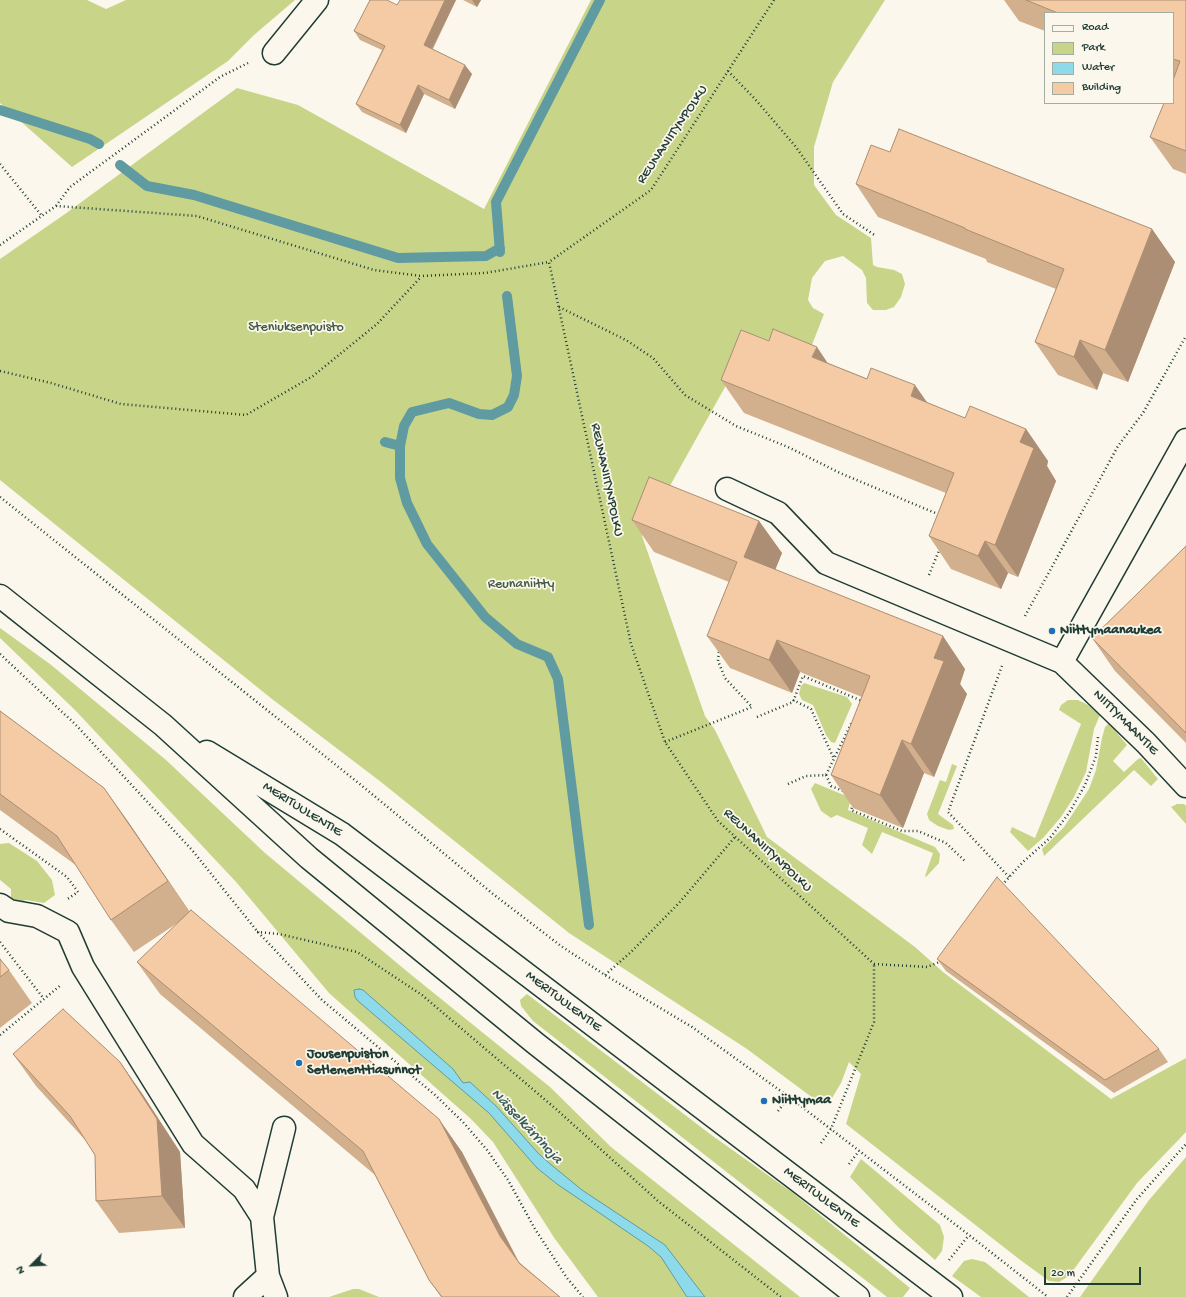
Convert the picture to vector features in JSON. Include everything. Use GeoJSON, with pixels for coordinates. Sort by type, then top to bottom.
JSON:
{"type":"FeatureCollection","features":[{"type":"Feature","properties":{"kind":"main road"},"geometry":{"type":"LineString","coordinates":[[274,53],[317,0]]}},
{"type":"Feature","properties":{"kind":"main road"},"geometry":{"type":"LineString","coordinates":[[727,489],[778,513],[826,563],[1062,662],[1186,440]]}},
{"type":"Feature","properties":{"kind":"main road","name":"MERITUULENTIE"},"geometry":{"type":"LineString","coordinates":[[0,596],[163,725],[315,863],[535,1043],[858,1297]]}},
{"type":"Feature","properties":{"kind":"main road","name":"NIITTYMAANTIE"},"geometry":{"type":"LineString","coordinates":[[1062,662],[1110,708],[1186,786]]}},
{"type":"Feature","properties":{"kind":"main road","name":"MERITUULENTIE"},"geometry":{"type":"LineString","coordinates":[[163,725],[342,834],[951,1297]]}},
{"type":"Feature","properties":{"kind":"main road"},"geometry":{"type":"LineString","coordinates":[[0,905],[9,911],[42,918],[68,932],[83,967],[193,1144],[244,1189],[262,1217]]}},
{"type":"Feature","properties":{"kind":"main road"},"geometry":{"type":"LineString","coordinates":[[276,1297],[268,1276],[262,1217],[284,1128]]}},
{"type":"Feature","properties":{"kind":"main road"},"geometry":{"type":"LineString","coordinates":[[245,1297],[268,1276]]}},
{"type":"Feature","properties":{"kind":"path","name":"REUNANIITYNPOLKU"},"geometry":{"type":"LineString","coordinates":[[774,0],[651,190],[550,262],[631,644],[665,742],[718,821],[874,964]]}},
{"type":"Feature","properties":{"kind":"path"},"geometry":{"type":"LineString","coordinates":[[0,245],[56,206],[70,187],[220,77],[274,53]]}},
{"type":"Feature","properties":{"kind":"path"},"geometry":{"type":"LineString","coordinates":[[728,71],[755,99],[796,147],[843,214],[876,236]]}},
{"type":"Feature","properties":{"kind":"path"},"geometry":{"type":"LineString","coordinates":[[0,164],[42,216]]}},
{"type":"Feature","properties":{"kind":"path"},"geometry":{"type":"LineString","coordinates":[[56,206],[196,216],[374,270],[421,276],[485,274],[550,262]]}},
{"type":"Feature","properties":{"kind":"path"},"geometry":{"type":"LineString","coordinates":[[0,371],[51,383],[121,404],[246,415],[313,376],[376,324],[421,276]]}},
{"type":"Feature","properties":{"kind":"path"},"geometry":{"type":"LineString","coordinates":[[559,307],[626,340],[653,358],[685,395],[736,426],[788,447],[840,473],[945,517]]}},
{"type":"Feature","properties":{"kind":"path"},"geometry":{"type":"LineString","coordinates":[[1009,877],[948,812],[1011,640],[1118,446],[1143,413],[1186,336]]}},
{"type":"Feature","properties":{"kind":"path"},"geometry":{"type":"LineString","coordinates":[[0,497],[355,780],[493,894],[561,946],[605,975],[692,1027],[831,1129],[1048,1297]]}},
{"type":"Feature","properties":{"kind":"path"},"geometry":{"type":"LineString","coordinates":[[917,601],[940,547]]}},
{"type":"Feature","properties":{"kind":"path"},"geometry":{"type":"LineString","coordinates":[[665,742],[752,707],[725,678],[718,661],[720,646]]}},
{"type":"Feature","properties":{"kind":"path"},"geometry":{"type":"LineString","coordinates":[[0,654],[75,724],[182,838],[256,932],[322,1000],[435,1095],[463,1122],[487,1150],[508,1180],[535,1229],[567,1278],[583,1297]]}},
{"type":"Feature","properties":{"kind":"path"},"geometry":{"type":"LineString","coordinates":[[757,718],[793,700],[803,676],[862,700],[859,707]]}},
{"type":"Feature","properties":{"kind":"path"},"geometry":{"type":"LineString","coordinates":[[793,700],[811,709],[834,759]]}},
{"type":"Feature","properties":{"kind":"path"},"geometry":{"type":"LineString","coordinates":[[999,889],[1009,877],[1050,838],[1069,813],[1085,785],[1096,756],[1099,720],[1110,708]]}},
{"type":"Feature","properties":{"kind":"path"},"geometry":{"type":"LineString","coordinates":[[826,775],[853,720]]}},
{"type":"Feature","properties":{"kind":"path"},"geometry":{"type":"LineString","coordinates":[[788,784],[806,776],[826,775]]}},
{"type":"Feature","properties":{"kind":"path"},"geometry":{"type":"LineString","coordinates":[[826,775],[832,786],[850,794]]}},
{"type":"Feature","properties":{"kind":"path"},"geometry":{"type":"LineString","coordinates":[[856,797],[851,810],[902,831],[918,831],[946,843],[965,861]]}},
{"type":"Feature","properties":{"kind":"path"},"geometry":{"type":"LineString","coordinates":[[0,829],[67,877],[78,892],[42,918]]}},
{"type":"Feature","properties":{"kind":"path"},"geometry":{"type":"LineString","coordinates":[[605,975],[631,952],[679,903],[735,837]]}},
{"type":"Feature","properties":{"kind":"path"},"geometry":{"type":"LineString","coordinates":[[256,932],[279,934],[357,952],[422,995],[556,1109],[658,1201],[782,1297]]}},
{"type":"Feature","properties":{"kind":"path"},"geometry":{"type":"LineString","coordinates":[[0,942],[44,999]]}},
{"type":"Feature","properties":{"kind":"path"},"geometry":{"type":"LineString","coordinates":[[821,1143],[831,1129],[874,1022],[874,964],[927,967],[940,963],[944,959]]}},
{"type":"Feature","properties":{"kind":"path"},"geometry":{"type":"LineString","coordinates":[[0,1035],[83,967]]}},
{"type":"Feature","properties":{"kind":"path"},"geometry":{"type":"LineString","coordinates":[[778,1112],[788,1097]]}},
{"type":"Feature","properties":{"kind":"path"},"geometry":{"type":"LineString","coordinates":[[1067,1297],[1138,1199],[1186,1144]]}},
{"type":"Feature","properties":{"kind":"path"},"geometry":{"type":"LineString","coordinates":[[849,1164],[859,1151]]}},
{"type":"Feature","properties":{"kind":"green space"},"geometry":{"type":"Polygon","coordinates":[[[0,0],[87,0],[106,9],[126,0],[295,0],[254,35],[228,61],[72,167],[0,103],[0,0]]]}},
{"type":"Feature","properties":{"kind":"green space"},"geometry":{"type":"Polygon","coordinates":[[[591,0],[885,0],[833,82],[814,147],[814,185],[836,215],[871,238],[873,265],[894,270],[902,274],[905,284],[901,297],[894,307],[886,310],[873,310],[867,303],[866,278],[862,270],[843,256],[825,261],[812,278],[808,300],[813,308],[824,314],[808,355],[754,335],[642,536],[705,716],[715,730],[767,837],[915,947],[943,972],[1111,1099],[1186,1058],[1186,1132],[1137,1183],[1069,1276],[1059,1282],[1049,1281],[1019,1259],[846,1124],[861,1074],[849,1062],[841,1083],[832,1098],[821,1104],[747,1049],[569,933],[381,782],[272,699],[0,480],[0,259],[65,214],[237,88],[298,105],[484,209],[591,0]]]}},
{"type":"Feature","properties":{"kind":"green space"},"geometry":{"type":"Polygon","coordinates":[[[0,628],[50,664],[166,760],[265,853],[409,973],[550,1087],[611,1147],[800,1297],[598,1297],[555,1239],[493,1142],[471,1119],[329,993],[237,883],[75,710],[0,638],[0,628]]]}},
{"type":"Feature","properties":{"kind":"green space"},"geometry":{"type":"Polygon","coordinates":[[[804,683],[847,697],[852,704],[835,743],[831,742],[826,735],[813,705],[802,700],[799,694],[801,686],[804,683]]]}},
{"type":"Feature","properties":{"kind":"green space"},"geometry":{"type":"Polygon","coordinates":[[[1068,700],[1078,700],[1088,705],[1100,715],[1094,729],[1086,772],[1074,797],[1061,817],[1044,837],[1028,851],[1010,832],[1012,827],[1035,838],[1081,724],[1059,710],[1061,705],[1068,700]]]}},
{"type":"Feature","properties":{"kind":"green space"},"geometry":{"type":"Polygon","coordinates":[[[1109,723],[1127,745],[1113,761],[1124,772],[1141,758],[1158,779],[1151,786],[1134,770],[1044,856],[1042,849],[1064,827],[1089,789],[1096,770],[1105,727],[1109,723]]]}},
{"type":"Feature","properties":{"kind":"green space"},"geometry":{"type":"Polygon","coordinates":[[[952,764],[957,766],[938,814],[953,825],[954,829],[949,830],[938,826],[929,820],[927,814],[940,780],[946,782],[952,764]]]}},
{"type":"Feature","properties":{"kind":"green space"},"geometry":{"type":"Polygon","coordinates":[[[815,783],[851,798],[848,810],[935,847],[940,854],[939,863],[926,877],[925,876],[933,853],[882,832],[872,854],[862,845],[868,828],[837,815],[831,818],[821,811],[811,789],[815,783]]]}},
{"type":"Feature","properties":{"kind":"green space"},"geometry":{"type":"Polygon","coordinates":[[[1177,804],[1184,804],[1186,806],[1186,824],[1171,807],[1177,804]]]}},
{"type":"Feature","properties":{"kind":"green space"},"geometry":{"type":"Polygon","coordinates":[[[9,843],[37,861],[52,880],[55,895],[44,903],[26,900],[19,903],[11,901],[11,889],[0,880],[0,844],[9,843]]]}},
{"type":"Feature","properties":{"kind":"green space"},"geometry":{"type":"Polygon","coordinates":[[[527,994],[710,1134],[793,1193],[910,1288],[903,1297],[887,1297],[533,1021],[521,1006],[520,1000],[527,994]]]}},
{"type":"Feature","properties":{"kind":"green space"},"geometry":{"type":"Polygon","coordinates":[[[1186,1157],[1186,1297],[1080,1297],[1149,1200],[1186,1157]]]}},
{"type":"Feature","properties":{"kind":"green space"},"geometry":{"type":"Polygon","coordinates":[[[861,1159],[940,1225],[944,1237],[942,1251],[935,1260],[898,1227],[850,1177],[861,1159]]]}},
{"type":"Feature","properties":{"kind":"green space"},"geometry":{"type":"Polygon","coordinates":[[[972,1259],[985,1262],[1029,1297],[981,1297],[952,1276],[964,1261],[972,1259]]]}},
{"type":"Feature","properties":{"kind":"green space"},"geometry":{"type":"Polygon","coordinates":[[[353,1289],[359,1289],[379,1297],[329,1297],[353,1289]]]}},
{"type":"Feature","properties":{"kind":"water"},"geometry":{"type":"Polygon","coordinates":[[[354,990],[363,990],[453,1069],[463,1083],[470,1082],[496,1106],[538,1153],[549,1163],[582,1190],[665,1245],[705,1297],[687,1297],[661,1257],[648,1246],[557,1184],[537,1168],[489,1113],[358,1001],[355,997],[354,990]]]}},
{"type":"Feature","properties":{"kind":"building"},"geometry":{"type":"Polygon","coordinates":[[[370,0],[387,0],[397,5],[400,0],[445,0],[424,45],[465,65],[449,100],[418,85],[400,125],[356,104],[385,46],[354,31],[370,0]]]}},
{"type":"Feature","properties":{"kind":"building"},"geometry":{"type":"Polygon","coordinates":[[[1026,0],[1186,0],[1186,151],[1150,137],[1164,104],[1174,104],[1174,77],[1180,61],[1174,59],[1174,12],[1056,12],[1026,0]]]}},
{"type":"Feature","properties":{"kind":"building"},"geometry":{"type":"Polygon","coordinates":[[[899,129],[1152,229],[1105,350],[1080,340],[1074,357],[1035,342],[1064,269],[856,184],[871,145],[890,152],[899,129]]]}},
{"type":"Feature","properties":{"kind":"building"},"geometry":{"type":"Polygon","coordinates":[[[773,329],[817,347],[812,357],[867,379],[871,368],[915,385],[911,396],[965,418],[970,406],[1026,429],[1020,442],[1034,448],[995,545],[985,541],[978,556],[929,536],[954,473],[721,380],[741,330],[769,341],[773,329]]]}},
{"type":"Feature","properties":{"kind":"building"},"geometry":{"type":"Polygon","coordinates":[[[649,477],[759,521],[744,557],[943,636],[934,658],[944,661],[911,744],[902,740],[880,795],[831,775],[870,676],[777,640],[769,660],[707,636],[737,562],[632,520],[649,477]]]}},
{"type":"Feature","properties":{"kind":"building"},"geometry":{"type":"Polygon","coordinates":[[[1186,546],[1186,733],[1092,638],[1186,546]]]}},
{"type":"Feature","properties":{"kind":"building"},"geometry":{"type":"Polygon","coordinates":[[[0,711],[104,788],[168,881],[111,920],[57,836],[0,794],[0,711]]]}},
{"type":"Feature","properties":{"kind":"building"},"geometry":{"type":"Polygon","coordinates":[[[997,877],[1159,1049],[1105,1080],[937,959],[997,877]]]}},
{"type":"Feature","properties":{"kind":"building"},"geometry":{"type":"Polygon","coordinates":[[[191,910],[439,1119],[500,1236],[520,1264],[560,1297],[442,1297],[429,1280],[363,1151],[137,962],[191,910]]]}},
{"type":"Feature","properties":{"kind":"building"},"geometry":{"type":"Polygon","coordinates":[[[0,959],[9,970],[0,977],[0,959]]]}},
{"type":"Feature","properties":{"kind":"building"},"geometry":{"type":"Polygon","coordinates":[[[63,1009],[120,1062],[157,1119],[162,1196],[96,1201],[95,1155],[70,1116],[13,1054],[63,1009]]]}},
{"type":"Feature","properties":{"kind":"waterway"},"geometry":{"type":"LineString","coordinates":[[500,252],[496,202],[600,0]]}},
{"type":"Feature","properties":{"kind":"waterway"},"geometry":{"type":"LineString","coordinates":[[0,110],[90,139],[99,144]]}},
{"type":"Feature","properties":{"kind":"waterway"},"geometry":{"type":"LineString","coordinates":[[120,165],[147,186],[194,195],[398,258],[486,256],[500,248]]}},
{"type":"Feature","properties":{"kind":"waterway"},"geometry":{"type":"LineString","coordinates":[[507,296],[517,376],[514,395],[508,407],[492,415],[479,414],[449,403],[412,412],[404,426],[400,446],[400,478],[407,503],[427,544],[485,617],[517,644],[548,657],[558,679],[589,925]]}},
{"type":"Feature","properties":{"kind":"waterway"},"geometry":{"type":"LineString","coordinates":[[385,442],[400,446]]}},
{"type":"Feature","properties":{"kind":"place","name":"Niittymaanaukea"},"geometry":{"type":"Point","coordinates":[1052,631]}},
{"type":"Feature","properties":{"kind":"place","name":"Jousenpuiston Setlementtiasunnot"},"geometry":{"type":"Point","coordinates":[299,1063]}},
{"type":"Feature","properties":{"kind":"place","name":"Niittymaa"},"geometry":{"type":"Point","coordinates":[764,1101]}},
{"type":"Feature","properties":{"kind":"park label","name":"Steniuksenpuisto"},"geometry":{"type":"Point","coordinates":[296,328]}},
{"type":"Feature","properties":{"kind":"park label","name":"Reunaniitty"},"geometry":{"type":"Point","coordinates":[521,585]}},
{"type":"Feature","properties":{"kind":"water label","name":"Nässelkärrinoja"},"geometry":{"type":"Point","coordinates":[526,1127]}}]}
